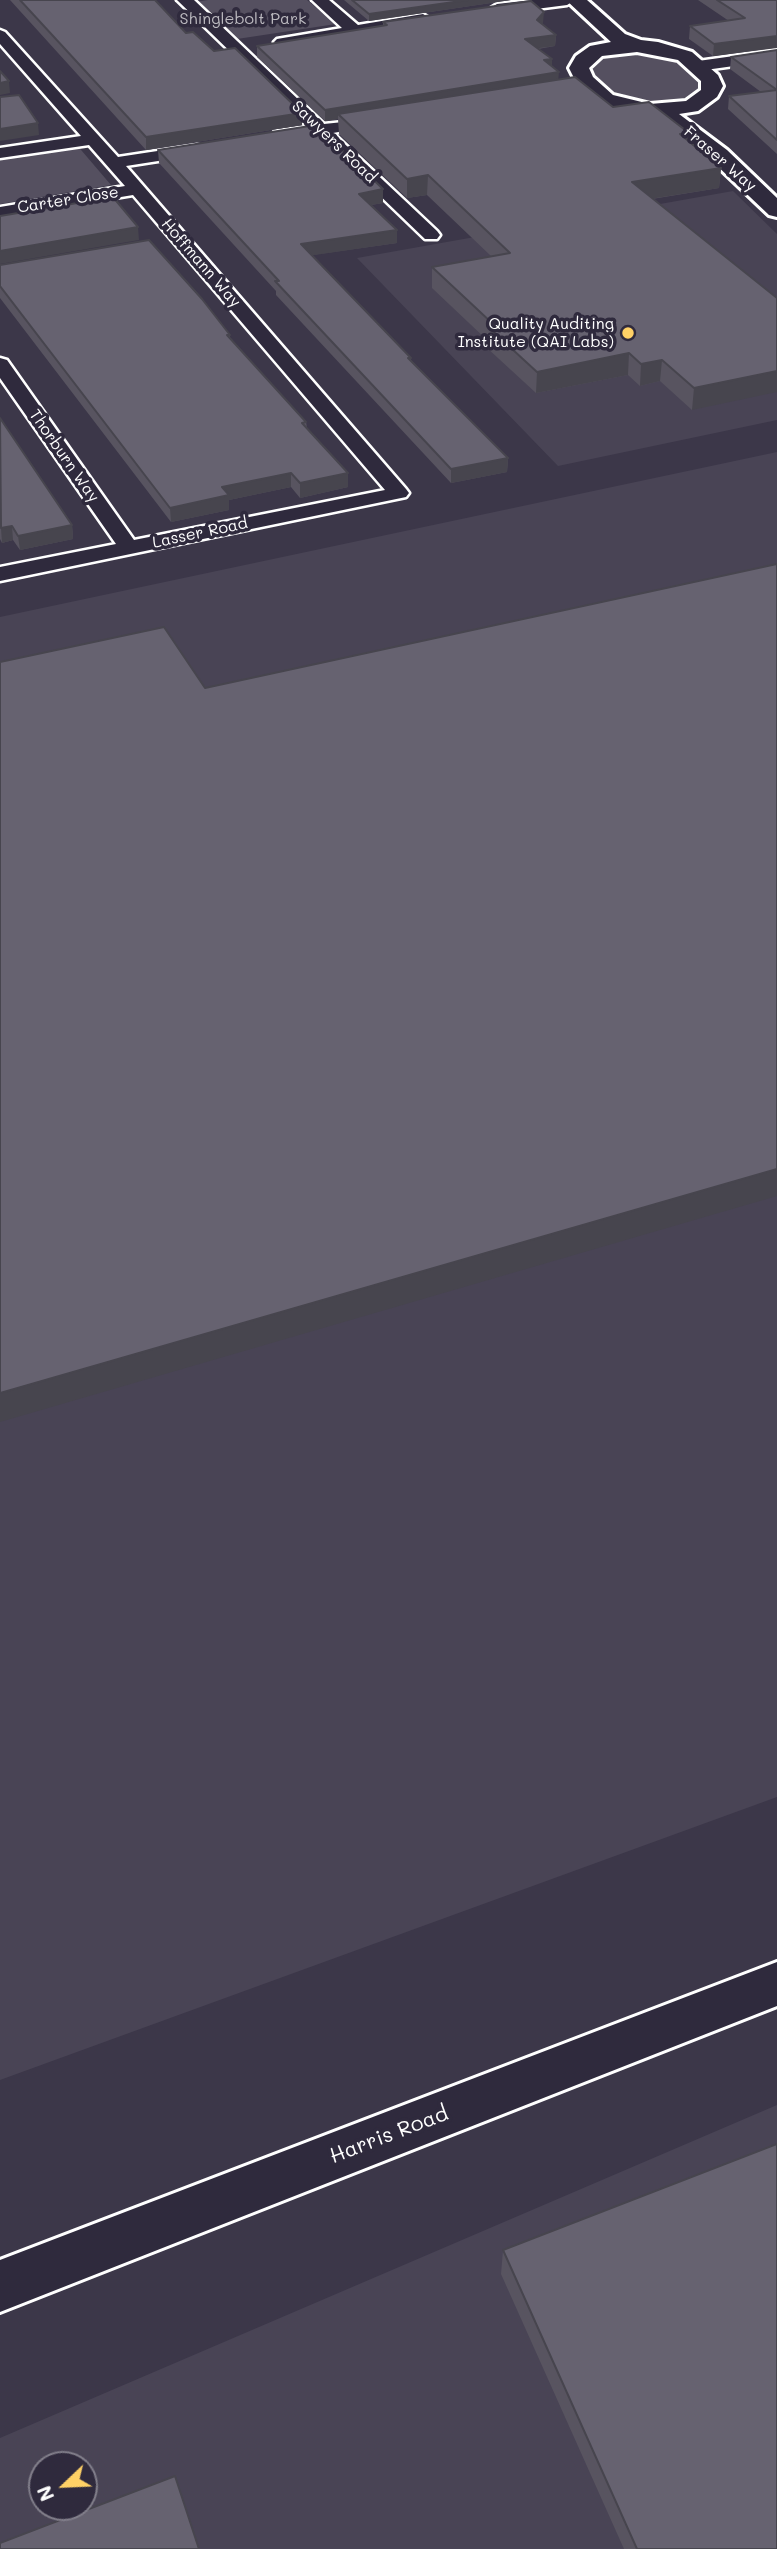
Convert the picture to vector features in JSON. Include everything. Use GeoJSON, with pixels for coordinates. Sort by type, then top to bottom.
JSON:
{"type":"FeatureCollection","features":[{"type":"Feature","properties":{"kind":"street","name":"Sawyers Road"},"geometry":{"type":"LineString","coordinates":[[185,0],[250,47],[321,129],[431,235]]}},
{"type":"Feature","properties":{"kind":"street"},"geometry":{"type":"LineString","coordinates":[[320,0],[355,30]]}},
{"type":"Feature","properties":{"kind":"street"},"geometry":{"type":"LineString","coordinates":[[563,0],[586,29],[597,50]]}},
{"type":"Feature","properties":{"kind":"street"},"geometry":{"type":"LineString","coordinates":[[485,10],[563,0],[618,38],[637,46],[685,56],[711,79],[713,86],[702,100],[691,107],[662,111],[617,104],[580,88],[579,68],[583,60],[597,50],[637,46]]}},
{"type":"Feature","properties":{"kind":"street"},"geometry":{"type":"LineString","coordinates":[[250,47],[433,18]]}},
{"type":"Feature","properties":{"kind":"street","name":"Hoffmann Way"},"geometry":{"type":"LineString","coordinates":[[0,35],[46,95],[93,139],[183,240],[399,493]]}},
{"type":"Feature","properties":{"kind":"street"},"geometry":{"type":"LineString","coordinates":[[698,66],[777,54]]}},
{"type":"Feature","properties":{"kind":"street","name":"Fraser Way"},"geometry":{"type":"LineString","coordinates":[[691,107],[777,187]]}},
{"type":"Feature","properties":{"kind":"street","name":"Fraser Way"},"geometry":{"type":"LineString","coordinates":[[662,111],[719,155],[777,210]]}},
{"type":"Feature","properties":{"kind":"street"},"geometry":{"type":"LineString","coordinates":[[267,138],[387,119]]}},
{"type":"Feature","properties":{"kind":"street"},"geometry":{"type":"LineString","coordinates":[[0,153],[93,139]]}},
{"type":"Feature","properties":{"kind":"street"},"geometry":{"type":"LineString","coordinates":[[114,163],[213,147]]}},
{"type":"Feature","properties":{"kind":"street","name":"Carter Close"},"geometry":{"type":"LineString","coordinates":[[0,212],[137,189]]}},
{"type":"Feature","properties":{"kind":"street"},"geometry":{"type":"LineString","coordinates":[[156,245],[183,240]]}},
{"type":"Feature","properties":{"kind":"street","name":"Thorburn Way"},"geometry":{"type":"LineString","coordinates":[[0,364],[129,548]]}},
{"type":"Feature","properties":{"kind":"street","name":"Lasser Road"},"geometry":{"type":"LineString","coordinates":[[0,573],[399,493]]}},
{"type":"Feature","properties":{"kind":"street","name":"Harris Road"},"geometry":{"type":"LineString","coordinates":[[0,2286],[777,1984]]}},
{"type":"Feature","properties":{"kind":"shaded area"},"geometry":{"type":"Polygon","coordinates":[[[733,191],[777,234],[777,420],[558,466],[357,258],[733,191]]]}},
{"type":"Feature","properties":{"kind":"shaded area"},"geometry":{"type":"Polygon","coordinates":[[[777,452],[777,1797],[0,2080],[0,617],[777,452]]]}},
{"type":"Feature","properties":{"kind":"shaded area"},"geometry":{"type":"Polygon","coordinates":[[[777,2105],[777,2549],[0,2549],[0,2438],[777,2105]]]}},
{"type":"Feature","properties":{"kind":"green space","name":"Shinglebolt Park"},"geometry":{"type":"Polygon","coordinates":[[[307,0],[336,24],[237,39],[195,2],[307,0]]]}},
{"type":"Feature","properties":{"kind":"green space"},"geometry":{"type":"Polygon","coordinates":[[[641,51],[679,60],[701,81],[701,89],[685,99],[650,104],[618,98],[590,71],[593,60],[641,51]]]}},
{"type":"Feature","properties":{"kind":"green space"},"geometry":{"type":"Polygon","coordinates":[[[76,144],[111,185],[0,204],[0,156],[76,144]]]}},
{"type":"Feature","properties":{"kind":"building"},"geometry":{"type":"Polygon","coordinates":[[[20,0],[155,0],[186,33],[193,32],[214,51],[235,48],[302,113],[146,137],[20,0]]]}},
{"type":"Feature","properties":{"kind":"building"},"geometry":{"type":"Polygon","coordinates":[[[352,0],[468,0],[369,14],[352,0]]]}},
{"type":"Feature","properties":{"kind":"building"},"geometry":{"type":"Polygon","coordinates":[[[717,0],[777,0],[777,36],[714,44],[690,26],[745,18],[717,0]]]}},
{"type":"Feature","properties":{"kind":"building"},"geometry":{"type":"Polygon","coordinates":[[[531,1],[544,12],[537,20],[556,35],[525,39],[552,59],[544,60],[559,72],[325,110],[257,46],[387,25],[383,22],[531,1]]]}},
{"type":"Feature","properties":{"kind":"building"},"geometry":{"type":"Polygon","coordinates":[[[777,50],[777,90],[731,57],[777,50]]]}},
{"type":"Feature","properties":{"kind":"building"},"geometry":{"type":"Polygon","coordinates":[[[0,71],[9,81],[0,83],[0,71]]]}},
{"type":"Feature","properties":{"kind":"building"},"geometry":{"type":"Polygon","coordinates":[[[575,77],[613,107],[649,102],[689,133],[680,134],[721,168],[632,182],[777,298],[777,371],[694,388],[662,360],[641,364],[629,353],[537,372],[487,326],[493,324],[432,267],[510,253],[428,175],[407,179],[338,114],[575,77]]]}},
{"type":"Feature","properties":{"kind":"building"},"geometry":{"type":"Polygon","coordinates":[[[777,90],[777,140],[729,96],[777,90]]]}},
{"type":"Feature","properties":{"kind":"building"},"geometry":{"type":"Polygon","coordinates":[[[19,95],[38,123],[0,129],[0,97],[19,95]]]}},
{"type":"Feature","properties":{"kind":"building"},"geometry":{"type":"Polygon","coordinates":[[[316,125],[383,189],[359,194],[397,230],[301,244],[411,358],[408,358],[508,458],[451,469],[275,281],[279,281],[158,150],[316,125]]]}},
{"type":"Feature","properties":{"kind":"building"},"geometry":{"type":"Polygon","coordinates":[[[113,197],[138,227],[0,251],[0,216],[113,197]]]}},
{"type":"Feature","properties":{"kind":"building"},"geometry":{"type":"Polygon","coordinates":[[[149,240],[202,299],[230,335],[227,335],[306,422],[302,423],[348,473],[300,483],[291,473],[222,487],[229,495],[170,508],[0,286],[0,265],[149,240]]]}},
{"type":"Feature","properties":{"kind":"building"},"geometry":{"type":"Polygon","coordinates":[[[0,418],[72,525],[18,536],[12,526],[1,528],[0,418]]]}},
{"type":"Feature","properties":{"kind":"building"},"geometry":{"type":"Polygon","coordinates":[[[777,564],[777,1169],[0,1393],[0,662],[164,627],[205,688],[777,564]]]}},
{"type":"Feature","properties":{"kind":"building"},"geometry":{"type":"Polygon","coordinates":[[[777,2144],[777,2549],[637,2549],[503,2250],[777,2144]]]}},
{"type":"Feature","properties":{"kind":"building"},"geometry":{"type":"Polygon","coordinates":[[[175,2476],[199,2549],[0,2549],[0,2543],[57,2521],[98,2521],[98,2505],[175,2476]]]}},
{"type":"Feature","properties":{"kind":"place","name":"Quality Auditing Institute (QAI Labs)"},"geometry":{"type":"Point","coordinates":[628,333]}}]}
